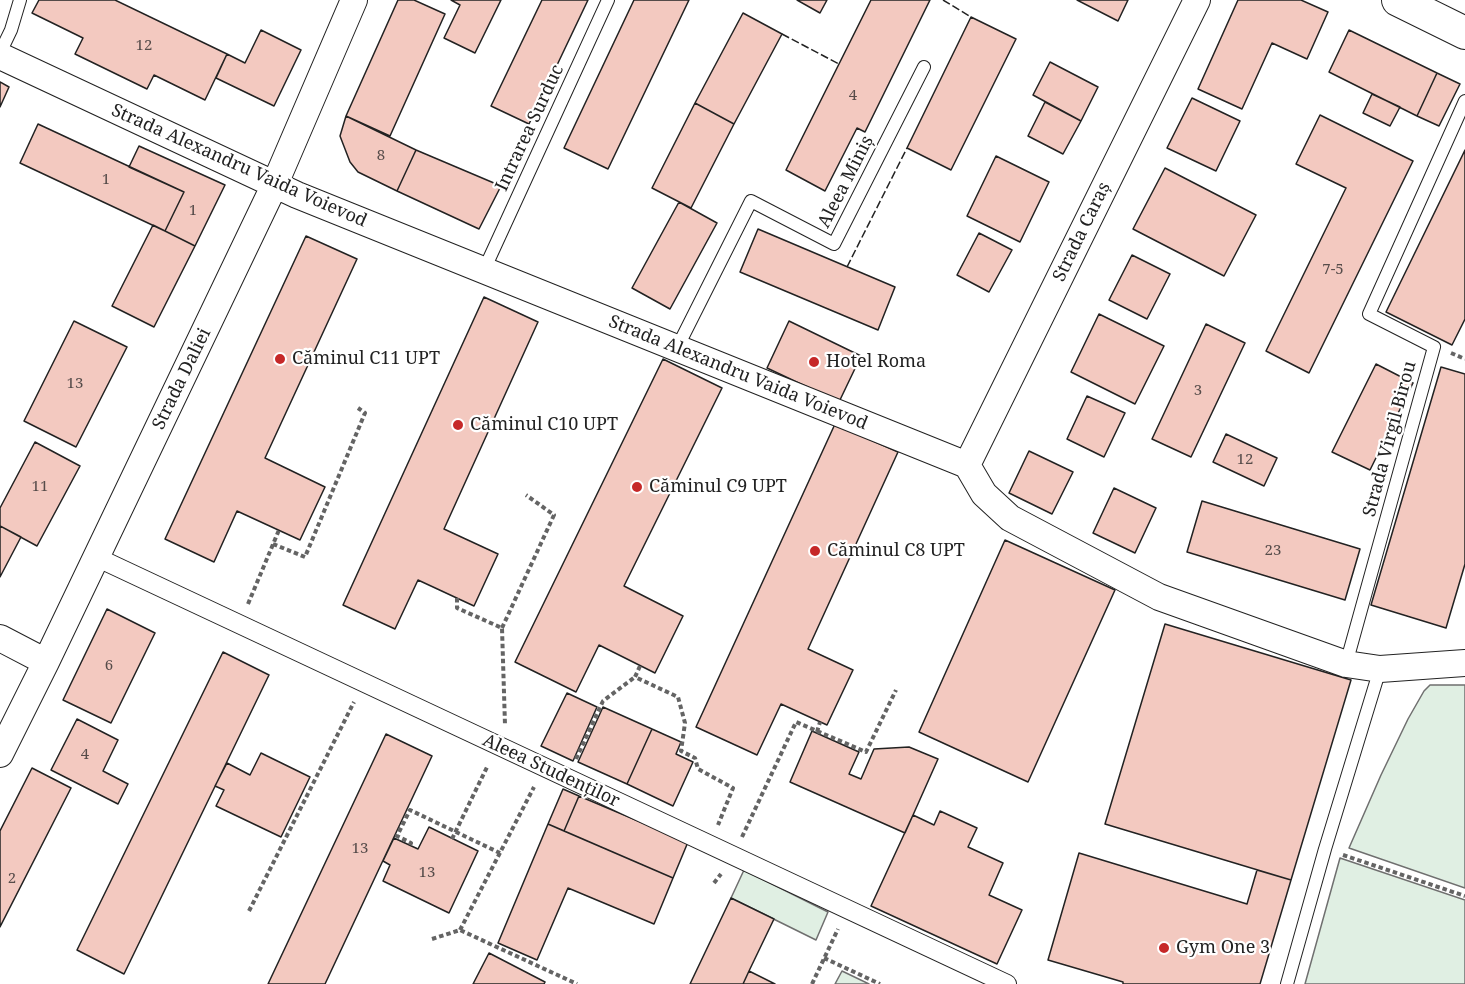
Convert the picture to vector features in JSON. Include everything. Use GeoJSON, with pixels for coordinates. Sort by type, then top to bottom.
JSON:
{"type":"FeatureCollection","features":[{"type":"Feature","properties":{"kind":"street","name":"Strada Daliei"},"geometry":{"type":"LineString","coordinates":[[0,754],[274,186],[354,0]]}},
{"type":"Feature","properties":{"kind":"street","name":"Strada Caraș"},"geometry":{"type":"LineString","coordinates":[[967,465],[1197,0]]}},
{"type":"Feature","properties":{"kind":"street"},"geometry":{"type":"LineString","coordinates":[[1398,0],[1465,33]]}},
{"type":"Feature","properties":{"kind":"street","name":"Strada Alexandru Vaida Voievod"},"geometry":{"type":"LineString","coordinates":[[0,55],[274,186],[967,465]]}},
{"type":"Feature","properties":{"kind":"street"},"geometry":{"type":"LineString","coordinates":[[967,465],[984,494],[1010,518],[1159,597],[1346,664],[1380,669],[1465,663]]}},
{"type":"Feature","properties":{"kind":"street","name":"Aleea Studenților"},"geometry":{"type":"LineString","coordinates":[[96,557],[1002,983]]}},
{"type":"Feature","properties":{"kind":"street"},"geometry":{"type":"LineString","coordinates":[[0,638],[46,662]]}},
{"type":"Feature","properties":{"kind":"lane"},"geometry":{"type":"LineString","coordinates":[[0,55],[20,0]]}},
{"type":"Feature","properties":{"kind":"lane","name":"Intrarea Surduc"},"geometry":{"type":"LineString","coordinates":[[484,270],[608,0]]}},
{"type":"Feature","properties":{"kind":"lane","name":"Aleea Miniș"},"geometry":{"type":"LineString","coordinates":[[677,348],[751,201],[834,244],[924,67]]}},
{"type":"Feature","properties":{"kind":"lane","name":"Strada Virgil Birou"},"geometry":{"type":"LineString","coordinates":[[1346,664],[1434,347],[1369,314],[1465,100]]}},
{"type":"Feature","properties":{"kind":"lane"},"geometry":{"type":"LineString","coordinates":[[1287,984],[1380,669]]}},
{"type":"Feature","properties":{"kind":"path"},"geometry":{"type":"LineString","coordinates":[[273,544],[305,557],[365,413],[358,408]]}},
{"type":"Feature","properties":{"kind":"path"},"geometry":{"type":"LineString","coordinates":[[452,839],[502,748],[502,628],[554,515],[526,495]]}},
{"type":"Feature","properties":{"kind":"path"},"geometry":{"type":"LineString","coordinates":[[239,624],[279,530]]}},
{"type":"Feature","properties":{"kind":"path"},"geometry":{"type":"LineString","coordinates":[[457,598],[457,608],[502,628]]}},
{"type":"Feature","properties":{"kind":"path"},"geometry":{"type":"LineString","coordinates":[[568,778],[603,701],[635,677],[640,666]]}},
{"type":"Feature","properties":{"kind":"path"},"geometry":{"type":"LineString","coordinates":[[635,677],[678,697],[685,723],[681,752],[695,758],[698,769],[733,788],[710,845]]}},
{"type":"Feature","properties":{"kind":"path"},"geometry":{"type":"LineString","coordinates":[[249,910],[364,683]]}},
{"type":"Feature","properties":{"kind":"path"},"geometry":{"type":"LineString","coordinates":[[714,884],[733,856],[795,722],[866,752],[896,690]]}},
{"type":"Feature","properties":{"kind":"path"},"geometry":{"type":"LineString","coordinates":[[817,732],[820,722]]}},
{"type":"Feature","properties":{"kind":"path"},"geometry":{"type":"LineString","coordinates":[[460,930],[544,767]]}},
{"type":"Feature","properties":{"kind":"path"},"geometry":{"type":"LineString","coordinates":[[410,846],[411,843],[398,836],[410,810],[500,853]]}},
{"type":"Feature","properties":{"kind":"path"},"geometry":{"type":"LineString","coordinates":[[1325,849],[1465,896]]}},
{"type":"Feature","properties":{"kind":"path"},"geometry":{"type":"LineString","coordinates":[[812,984],[847,909]]}},
{"type":"Feature","properties":{"kind":"path"},"geometry":{"type":"LineString","coordinates":[[432,939],[460,930],[577,984]]}},
{"type":"Feature","properties":{"kind":"path"},"geometry":{"type":"LineString","coordinates":[[824,958],[880,984]]}},
{"type":"Feature","properties":{"kind":"green space"},"geometry":{"type":"Polygon","coordinates":[[[1430,685],[1465,685],[1465,888],[1349,848],[1408,719],[1430,685]]]}},
{"type":"Feature","properties":{"kind":"green space"},"geometry":{"type":"Polygon","coordinates":[[[1340,858],[1465,900],[1465,984],[1305,984],[1340,858]]]}},
{"type":"Feature","properties":{"kind":"green space"},"geometry":{"type":"Polygon","coordinates":[[[744,870],[828,912],[816,940],[731,898],[744,870]]]}},
{"type":"Feature","properties":{"kind":"green space"},"geometry":{"type":"Polygon","coordinates":[[[842,971],[869,984],[835,984],[842,971]]]}},
{"type":"Feature","properties":{"kind":"building"},"geometry":{"type":"Polygon","coordinates":[[[39,0],[115,0],[227,54],[205,100],[154,75],[147,89],[75,54],[83,38],[32,13],[39,0]]]}},
{"type":"Feature","properties":{"kind":"building"},"geometry":{"type":"Polygon","coordinates":[[[398,0],[414,0],[445,14],[390,136],[346,116],[398,0]]]}},
{"type":"Feature","properties":{"kind":"building"},"geometry":{"type":"Polygon","coordinates":[[[451,0],[501,0],[475,53],[444,38],[460,5],[451,0]]]}},
{"type":"Feature","properties":{"kind":"building"},"geometry":{"type":"Polygon","coordinates":[[[542,0],[588,0],[529,124],[491,106],[542,0]]]}},
{"type":"Feature","properties":{"kind":"building"},"geometry":{"type":"Polygon","coordinates":[[[634,0],[689,0],[608,169],[564,148],[634,0]]]}},
{"type":"Feature","properties":{"kind":"building"},"geometry":{"type":"Polygon","coordinates":[[[797,0],[827,0],[820,13],[797,0]]]}},
{"type":"Feature","properties":{"kind":"building"},"geometry":{"type":"Polygon","coordinates":[[[871,0],[930,0],[865,132],[857,128],[825,191],[786,170],[871,0]]]}},
{"type":"Feature","properties":{"kind":"building"},"geometry":{"type":"Polygon","coordinates":[[[1077,0],[1128,0],[1118,21],[1077,0]]]}},
{"type":"Feature","properties":{"kind":"building"},"geometry":{"type":"Polygon","coordinates":[[[1238,0],[1301,0],[1328,12],[1307,59],[1272,43],[1242,109],[1198,89],[1238,0]]]}},
{"type":"Feature","properties":{"kind":"building"},"geometry":{"type":"Polygon","coordinates":[[[743,13],[782,34],[734,124],[695,103],[743,13]]]}},
{"type":"Feature","properties":{"kind":"building"},"geometry":{"type":"Polygon","coordinates":[[[971,17],[1016,39],[951,170],[907,148],[971,17]]]}},
{"type":"Feature","properties":{"kind":"building"},"geometry":{"type":"Polygon","coordinates":[[[261,30],[301,50],[274,106],[216,78],[227,54],[245,63],[261,30]]]}},
{"type":"Feature","properties":{"kind":"building"},"geometry":{"type":"Polygon","coordinates":[[[1349,30],[1437,73],[1417,116],[1329,72],[1349,30]]]}},
{"type":"Feature","properties":{"kind":"building"},"geometry":{"type":"Polygon","coordinates":[[[1050,62],[1098,87],[1081,121],[1033,95],[1050,62]]]}},
{"type":"Feature","properties":{"kind":"building"},"geometry":{"type":"Polygon","coordinates":[[[1437,73],[1460,84],[1439,126],[1417,116],[1437,73]]]}},
{"type":"Feature","properties":{"kind":"building"},"geometry":{"type":"Polygon","coordinates":[[[0,82],[9,87],[0,107],[0,82]]]}},
{"type":"Feature","properties":{"kind":"building"},"geometry":{"type":"Polygon","coordinates":[[[1372,94],[1400,107],[1390,126],[1363,113],[1372,94]]]}},
{"type":"Feature","properties":{"kind":"building"},"geometry":{"type":"Polygon","coordinates":[[[1192,98],[1240,121],[1216,171],[1167,148],[1192,98]]]}},
{"type":"Feature","properties":{"kind":"building"},"geometry":{"type":"Polygon","coordinates":[[[1045,102],[1081,121],[1063,154],[1028,136],[1045,102]]]}},
{"type":"Feature","properties":{"kind":"building"},"geometry":{"type":"Polygon","coordinates":[[[695,103],[734,124],[691,208],[652,188],[695,103]]]}},
{"type":"Feature","properties":{"kind":"building"},"geometry":{"type":"Polygon","coordinates":[[[1320,115],[1413,161],[1309,373],[1266,351],[1346,188],[1296,164],[1320,115]]]}},
{"type":"Feature","properties":{"kind":"building"},"geometry":{"type":"Polygon","coordinates":[[[346,116],[416,150],[397,191],[358,172],[350,162],[340,136],[346,116]]]}},
{"type":"Feature","properties":{"kind":"building"},"geometry":{"type":"Polygon","coordinates":[[[38,124],[184,192],[165,231],[20,163],[38,124]]]}},
{"type":"Feature","properties":{"kind":"building"},"geometry":{"type":"Polygon","coordinates":[[[139,146],[225,185],[195,246],[165,231],[184,192],[129,167],[139,146]]]}},
{"type":"Feature","properties":{"kind":"building"},"geometry":{"type":"Polygon","coordinates":[[[416,150],[501,186],[479,229],[397,191],[416,150]]]}},
{"type":"Feature","properties":{"kind":"building"},"geometry":{"type":"Polygon","coordinates":[[[1465,150],[1465,319],[1452,345],[1386,312],[1465,150]]]}},
{"type":"Feature","properties":{"kind":"building"},"geometry":{"type":"Polygon","coordinates":[[[996,156],[1049,182],[1020,242],[967,216],[996,156]]]}},
{"type":"Feature","properties":{"kind":"building"},"geometry":{"type":"Polygon","coordinates":[[[1165,168],[1256,215],[1224,276],[1133,229],[1165,168]]]}},
{"type":"Feature","properties":{"kind":"building"},"geometry":{"type":"Polygon","coordinates":[[[679,202],[717,223],[670,309],[632,288],[679,202]]]}},
{"type":"Feature","properties":{"kind":"building"},"geometry":{"type":"Polygon","coordinates":[[[153,225],[195,246],[154,327],[112,306],[153,225]]]}},
{"type":"Feature","properties":{"kind":"building"},"geometry":{"type":"Polygon","coordinates":[[[758,229],[895,287],[878,330],[740,272],[758,229]]]}},
{"type":"Feature","properties":{"kind":"building"},"geometry":{"type":"Polygon","coordinates":[[[979,233],[1012,250],[989,292],[957,275],[979,233]]]}},
{"type":"Feature","properties":{"kind":"building","name":"Căminul C11 UPT"},"geometry":{"type":"Polygon","coordinates":[[[306,236],[357,259],[265,458],[325,487],[300,540],[237,511],[214,562],[165,539],[306,236]]]}},
{"type":"Feature","properties":{"kind":"building"},"geometry":{"type":"Polygon","coordinates":[[[1132,255],[1170,274],[1147,319],[1109,300],[1132,255]]]}},
{"type":"Feature","properties":{"kind":"building","name":"Căminul C10 UPT"},"geometry":{"type":"Polygon","coordinates":[[[484,297],[538,322],[444,529],[498,554],[474,606],[418,580],[395,629],[343,605],[484,297]]]}},
{"type":"Feature","properties":{"kind":"building"},"geometry":{"type":"Polygon","coordinates":[[[1099,314],[1164,346],[1135,404],[1071,372],[1099,314]]]}},
{"type":"Feature","properties":{"kind":"building"},"geometry":{"type":"Polygon","coordinates":[[[74,321],[127,347],[76,447],[24,421],[74,321]]]}},
{"type":"Feature","properties":{"kind":"building","name":"Hotel Roma"},"geometry":{"type":"Polygon","coordinates":[[[789,321],[861,356],[839,402],[767,368],[789,321]]]}},
{"type":"Feature","properties":{"kind":"building"},"geometry":{"type":"Polygon","coordinates":[[[1206,324],[1245,343],[1191,457],[1152,439],[1206,324]]]}},
{"type":"Feature","properties":{"kind":"building","name":"Căminul C9 UPT"},"geometry":{"type":"Polygon","coordinates":[[[663,359],[722,388],[624,586],[683,616],[655,673],[599,645],[576,692],[515,662],[663,359]]]}},
{"type":"Feature","properties":{"kind":"building"},"geometry":{"type":"Polygon","coordinates":[[[1376,364],[1413,383],[1370,470],[1332,452],[1376,364]]]}},
{"type":"Feature","properties":{"kind":"building"},"geometry":{"type":"Polygon","coordinates":[[[1441,367],[1465,374],[1465,564],[1446,628],[1371,605],[1441,367]]]}},
{"type":"Feature","properties":{"kind":"building"},"geometry":{"type":"Polygon","coordinates":[[[1087,396],[1125,413],[1104,457],[1067,439],[1087,396]]]}},
{"type":"Feature","properties":{"kind":"building","name":"Căminul C8 UPT"},"geometry":{"type":"Polygon","coordinates":[[[835,424],[898,452],[808,649],[853,670],[827,725],[781,704],[757,755],[696,727],[835,424]]]}},
{"type":"Feature","properties":{"kind":"building"},"geometry":{"type":"Polygon","coordinates":[[[1226,434],[1277,458],[1264,486],[1213,462],[1226,434]]]}},
{"type":"Feature","properties":{"kind":"building"},"geometry":{"type":"Polygon","coordinates":[[[35,442],[80,466],[37,546],[0,526],[0,508],[35,442]]]}},
{"type":"Feature","properties":{"kind":"building"},"geometry":{"type":"Polygon","coordinates":[[[1029,451],[1073,472],[1052,514],[1009,493],[1029,451]]]}},
{"type":"Feature","properties":{"kind":"building"},"geometry":{"type":"Polygon","coordinates":[[[1114,488],[1156,508],[1135,553],[1093,533],[1114,488]]]}},
{"type":"Feature","properties":{"kind":"building"},"geometry":{"type":"Polygon","coordinates":[[[1202,501],[1360,549],[1345,600],[1187,552],[1202,501]]]}},
{"type":"Feature","properties":{"kind":"building"},"geometry":{"type":"Polygon","coordinates":[[[0,526],[21,537],[0,577],[0,526]]]}},
{"type":"Feature","properties":{"kind":"building"},"geometry":{"type":"Polygon","coordinates":[[[1005,540],[1115,590],[1028,782],[919,732],[1005,540]]]}},
{"type":"Feature","properties":{"kind":"building"},"geometry":{"type":"Polygon","coordinates":[[[107,609],[155,633],[111,723],[63,700],[107,609]]]}},
{"type":"Feature","properties":{"kind":"building"},"geometry":{"type":"Polygon","coordinates":[[[1165,624],[1351,680],[1291,880],[1105,824],[1165,624]]]}},
{"type":"Feature","properties":{"kind":"building"},"geometry":{"type":"Polygon","coordinates":[[[223,652],[269,675],[124,974],[77,950],[223,652]]]}},
{"type":"Feature","properties":{"kind":"building"},"geometry":{"type":"Polygon","coordinates":[[[567,693],[597,707],[573,761],[541,746],[567,693]]]}},
{"type":"Feature","properties":{"kind":"building"},"geometry":{"type":"Polygon","coordinates":[[[603,707],[652,729],[627,784],[578,762],[603,707]]]}},
{"type":"Feature","properties":{"kind":"building"},"geometry":{"type":"Polygon","coordinates":[[[77,719],[118,740],[103,771],[128,784],[118,804],[51,770],[77,719]]]}},
{"type":"Feature","properties":{"kind":"building"},"geometry":{"type":"Polygon","coordinates":[[[652,729],[681,742],[676,754],[693,762],[673,806],[627,784],[652,729]]]}},
{"type":"Feature","properties":{"kind":"building"},"geometry":{"type":"Polygon","coordinates":[[[812,731],[859,752],[849,774],[861,779],[874,749],[909,747],[938,759],[905,833],[790,782],[812,731]]]}},
{"type":"Feature","properties":{"kind":"building"},"geometry":{"type":"Polygon","coordinates":[[[386,734],[432,756],[325,984],[268,984],[386,734]]]}},
{"type":"Feature","properties":{"kind":"building"},"geometry":{"type":"Polygon","coordinates":[[[261,753],[310,777],[281,837],[216,806],[224,790],[215,786],[227,763],[250,775],[261,753]]]}},
{"type":"Feature","properties":{"kind":"building"},"geometry":{"type":"Polygon","coordinates":[[[32,768],[71,788],[0,927],[0,831],[32,768]]]}},
{"type":"Feature","properties":{"kind":"building"},"geometry":{"type":"Polygon","coordinates":[[[563,789],[579,796],[564,831],[548,824],[563,789]]]}},
{"type":"Feature","properties":{"kind":"building"},"geometry":{"type":"Polygon","coordinates":[[[579,796],[688,842],[673,878],[564,831],[579,796]]]}},
{"type":"Feature","properties":{"kind":"building"},"geometry":{"type":"Polygon","coordinates":[[[940,811],[977,828],[968,847],[1003,863],[989,895],[1022,910],[997,964],[871,906],[913,815],[934,825],[940,811]]]}},
{"type":"Feature","properties":{"kind":"building"},"geometry":{"type":"Polygon","coordinates":[[[548,824],[673,878],[654,924],[568,888],[537,960],[498,943],[548,824]]]}},
{"type":"Feature","properties":{"kind":"building"},"geometry":{"type":"Polygon","coordinates":[[[429,827],[478,851],[449,913],[383,881],[390,865],[383,861],[394,838],[418,849],[429,827]]]}},
{"type":"Feature","properties":{"kind":"building"},"geometry":{"type":"Polygon","coordinates":[[[1079,853],[1247,904],[1257,870],[1291,880],[1260,984],[1123,984],[1123,982],[1048,960],[1079,853]]]}},
{"type":"Feature","properties":{"kind":"building"},"geometry":{"type":"Polygon","coordinates":[[[731,898],[774,919],[743,984],[690,984],[731,898]]]}},
{"type":"Feature","properties":{"kind":"building"},"geometry":{"type":"Polygon","coordinates":[[[489,953],[545,982],[544,984],[473,984],[489,953]]]}},
{"type":"Feature","properties":{"kind":"building"},"geometry":{"type":"Polygon","coordinates":[[[749,971],[775,984],[743,984],[749,971]]]}},
{"type":"Feature","properties":{"kind":"fence"},"geometry":{"type":"LineString","coordinates":[[943,0],[971,17]]}},
{"type":"Feature","properties":{"kind":"fence"},"geometry":{"type":"LineString","coordinates":[[782,34],[839,64]]}},
{"type":"Feature","properties":{"kind":"fence"},"geometry":{"type":"LineString","coordinates":[[847,267],[907,148]]}},
{"type":"Feature","properties":{"kind":"place","name":"Căminul C11 UPT"},"geometry":{"type":"Point","coordinates":[280,359]}},
{"type":"Feature","properties":{"kind":"place","name":"Hotel Roma"},"geometry":{"type":"Point","coordinates":[814,362]}},
{"type":"Feature","properties":{"kind":"place","name":"Căminul C10 UPT"},"geometry":{"type":"Point","coordinates":[458,425]}},
{"type":"Feature","properties":{"kind":"place","name":"Căminul C9 UPT"},"geometry":{"type":"Point","coordinates":[637,487]}},
{"type":"Feature","properties":{"kind":"place","name":"Căminul C8 UPT"},"geometry":{"type":"Point","coordinates":[815,551]}},
{"type":"Feature","properties":{"kind":"place","name":"Gym One 3"},"geometry":{"type":"Point","coordinates":[1164,948]}}]}
